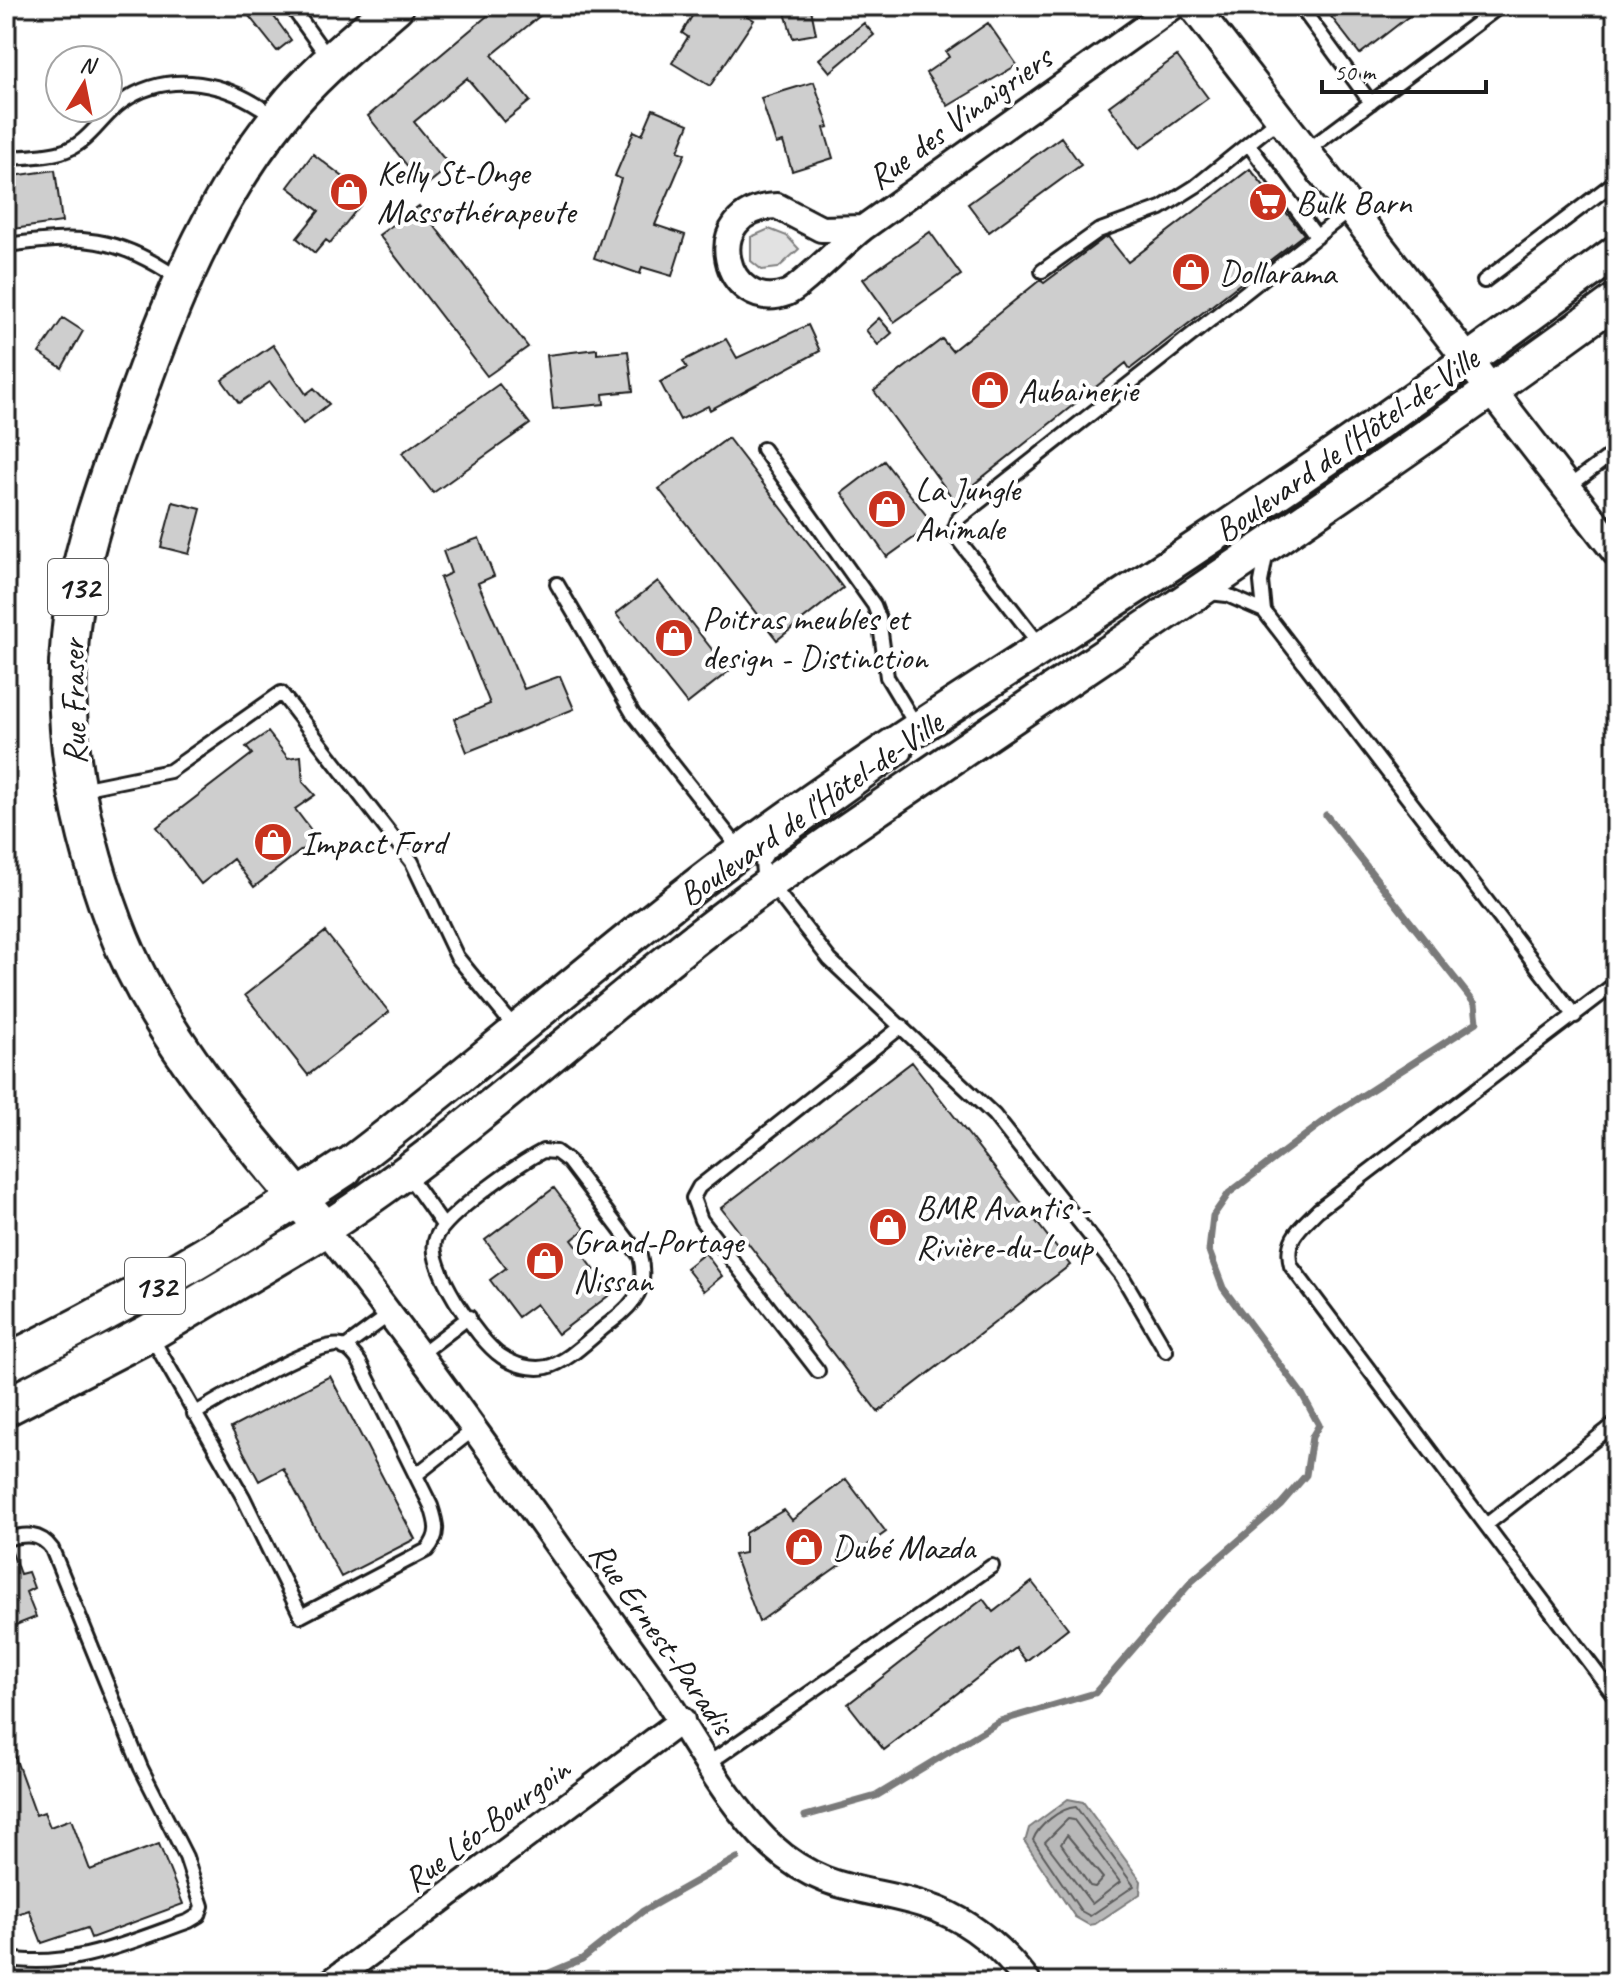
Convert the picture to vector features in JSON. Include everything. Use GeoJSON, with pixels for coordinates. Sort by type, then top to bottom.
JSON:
{"type":"FeatureCollection","features":[{"type":"Feature","properties":{"kind":"main road","name":"Rue Fraser"},"geometry":{"type":"LineString","coordinates":[[324,1229],[209,1085],[150,1000],[116,927],[84,829],[77,790],[68,685],[70,637],[78,587],[102,492],[181,281],[226,190],[277,119],[331,61],[395,6]]}},
{"type":"Feature","properties":{"kind":"main road","name":"Boulevard de l'Hôtel-de-Ville"},"geometry":{"type":"LineString","coordinates":[[6,1363],[130,1300],[344,1168],[741,851],[1468,361],[1616,252]]}},
{"type":"Feature","properties":{"kind":"main road","name":"Boulevard de l'Hôtel-de-Ville"},"geometry":{"type":"LineString","coordinates":[[6,1407],[149,1333],[324,1229],[406,1173],[770,884],[1492,391],[1616,300]]}},
{"type":"Feature","properties":{"kind":"street","name":"Rue des Vinaigriers"},"geometry":{"type":"LineString","coordinates":[[863,228],[836,232],[821,229],[791,211],[763,207],[738,220],[730,232],[727,261],[743,286],[772,295],[787,293],[863,228],[1174,6]]}},
{"type":"Feature","properties":{"kind":"street"},"geometry":{"type":"LineString","coordinates":[[1193,6],[1616,551]]}},
{"type":"Feature","properties":{"kind":"street","name":"Rue Ernest-Paradis"},"geometry":{"type":"LineString","coordinates":[[324,1229],[682,1720],[750,1822],[792,1863],[842,1887],[940,1911],[983,1936],[1028,1982]]}},
{"type":"Feature","properties":{"kind":"street","name":"Rue Léo-Bourgoin"},"geometry":{"type":"LineString","coordinates":[[331,1982],[682,1720]]}},
{"type":"Feature","properties":{"kind":"lane"},"geometry":{"type":"LineString","coordinates":[[291,6],[331,61]]}},
{"type":"Feature","properties":{"kind":"lane"},"geometry":{"type":"LineString","coordinates":[[1300,6],[1371,103]]}},
{"type":"Feature","properties":{"kind":"lane"},"geometry":{"type":"LineString","coordinates":[[1305,152],[1500,6]]}},
{"type":"Feature","properties":{"kind":"lane"},"geometry":{"type":"LineString","coordinates":[[6,158],[62,152],[89,137],[120,103],[151,86],[186,82],[232,90],[277,119]]}},
{"type":"Feature","properties":{"kind":"lane"},"geometry":{"type":"LineString","coordinates":[[1042,271],[1098,231],[1130,222],[1185,193],[1279,119]]}},
{"type":"Feature","properties":{"kind":"lane"},"geometry":{"type":"LineString","coordinates":[[1249,145],[1317,237]]}},
{"type":"Feature","properties":{"kind":"lane"},"geometry":{"type":"LineString","coordinates":[[1484,281],[1616,181]]}},
{"type":"Feature","properties":{"kind":"lane"},"geometry":{"type":"LineString","coordinates":[[1042,648],[958,541],[953,525],[1350,210]]}},
{"type":"Feature","properties":{"kind":"lane"},"geometry":{"type":"LineString","coordinates":[[6,245],[64,237],[108,242],[140,253],[181,281]]}},
{"type":"Feature","properties":{"kind":"lane"},"geometry":{"type":"LineString","coordinates":[[763,449],[874,605],[879,618],[887,677],[919,730]]}},
{"type":"Feature","properties":{"kind":"lane"},"geometry":{"type":"LineString","coordinates":[[1567,488],[1616,451]]}},
{"type":"Feature","properties":{"kind":"lane"},"geometry":{"type":"LineString","coordinates":[[1264,611],[1261,582],[1268,545]]}},
{"type":"Feature","properties":{"kind":"lane"},"geometry":{"type":"LineString","coordinates":[[557,584],[633,714],[741,851]]}},
{"type":"Feature","properties":{"kind":"lane"},"geometry":{"type":"LineString","coordinates":[[1199,592],[1227,595],[1264,611],[1575,1016]]}},
{"type":"Feature","properties":{"kind":"lane"},"geometry":{"type":"LineString","coordinates":[[77,790],[170,771],[281,693],[412,862],[462,965],[517,1031]]}},
{"type":"Feature","properties":{"kind":"lane"},"geometry":{"type":"LineString","coordinates":[[969,697],[885,770],[763,857],[761,867],[770,884],[826,955],[994,1115],[1122,1276],[1166,1351]]}},
{"type":"Feature","properties":{"kind":"lane"},"geometry":{"type":"LineString","coordinates":[[1616,983],[1318,1210],[1291,1237],[1287,1252],[1291,1266],[1616,1698]]}},
{"type":"Feature","properties":{"kind":"lane"},"geometry":{"type":"LineString","coordinates":[[818,1371],[701,1220],[693,1198],[699,1187],[902,1026]]}},
{"type":"Feature","properties":{"kind":"lane"},"geometry":{"type":"LineString","coordinates":[[543,1151],[556,1152],[575,1169],[640,1256],[644,1272],[642,1290],[627,1309],[550,1366],[532,1368],[499,1355],[469,1317],[433,1256],[434,1241],[443,1225],[526,1160],[543,1151]]}},
{"type":"Feature","properties":{"kind":"lane"},"geometry":{"type":"LineString","coordinates":[[406,1173],[443,1225]]}},
{"type":"Feature","properties":{"kind":"lane"},"geometry":{"type":"LineString","coordinates":[[344,1348],[389,1315]]}},
{"type":"Feature","properties":{"kind":"lane"},"geometry":{"type":"LineString","coordinates":[[418,1356],[469,1317]]}},
{"type":"Feature","properties":{"kind":"lane"},"geometry":{"type":"LineString","coordinates":[[149,1333],[194,1414],[243,1497],[301,1616],[427,1550],[435,1540],[438,1526],[416,1475],[360,1363],[344,1348],[330,1346],[311,1350],[194,1414]]}},
{"type":"Feature","properties":{"kind":"lane"},"geometry":{"type":"LineString","coordinates":[[1486,1525],[1616,1423]]}},
{"type":"Feature","properties":{"kind":"lane"},"geometry":{"type":"LineString","coordinates":[[416,1475],[473,1430]]}},
{"type":"Feature","properties":{"kind":"lane"},"geometry":{"type":"LineString","coordinates":[[6,1539],[34,1535],[46,1540],[52,1549],[141,1768],[186,1857],[202,1906],[199,1915],[189,1921],[102,1951],[41,1960],[6,1958]]}},
{"type":"Feature","properties":{"kind":"lane"},"geometry":{"type":"LineString","coordinates":[[709,1763],[992,1566]]}},
{"type":"Feature","properties":{"kind":"shaded area"},"geometry":{"type":"Polygon","coordinates":[[[769,229],[787,236],[799,249],[778,268],[762,270],[751,261],[751,237],[769,229]]]}},
{"type":"Feature","properties":{"kind":"water"},"geometry":{"type":"Polygon","coordinates":[[[1068,1799],[1083,1802],[1141,1881],[1140,1894],[1095,1924],[1089,1925],[1075,1917],[1025,1842],[1029,1828],[1068,1799]]]}},
{"type":"Feature","properties":{"kind":"building"},"geometry":{"type":"Polygon","coordinates":[[[241,6],[282,6],[272,14],[291,40],[277,51],[241,6]]]}},
{"type":"Feature","properties":{"kind":"building"},"geometry":{"type":"Polygon","coordinates":[[[499,6],[552,6],[492,55],[530,101],[504,122],[467,78],[414,122],[450,166],[424,187],[368,116],[499,6]]]}},
{"type":"Feature","properties":{"kind":"building"},"geometry":{"type":"Polygon","coordinates":[[[698,6],[731,6],[754,20],[710,86],[672,63],[688,37],[682,33],[698,6]]]}},
{"type":"Feature","properties":{"kind":"building"},"geometry":{"type":"Polygon","coordinates":[[[1323,6],[1422,6],[1360,54],[1323,6]]]}},
{"type":"Feature","properties":{"kind":"building"},"geometry":{"type":"Polygon","coordinates":[[[811,9],[816,34],[793,38],[785,13],[811,9]]]}},
{"type":"Feature","properties":{"kind":"building"},"geometry":{"type":"Polygon","coordinates":[[[864,23],[874,35],[830,72],[819,59],[864,23]]]}},
{"type":"Feature","properties":{"kind":"building"},"geometry":{"type":"Polygon","coordinates":[[[988,23],[1017,65],[948,106],[926,73],[949,57],[946,52],[988,23]]]}},
{"type":"Feature","properties":{"kind":"building"},"geometry":{"type":"Polygon","coordinates":[[[1177,56],[1208,98],[1140,148],[1109,106],[1177,56]]]}},
{"type":"Feature","properties":{"kind":"building"},"geometry":{"type":"Polygon","coordinates":[[[814,82],[829,127],[824,128],[833,158],[792,171],[783,142],[776,144],[761,98],[814,82]]]}},
{"type":"Feature","properties":{"kind":"building"},"geometry":{"type":"Polygon","coordinates":[[[653,109],[689,124],[678,151],[685,154],[655,225],[685,235],[672,276],[642,267],[640,274],[594,258],[621,179],[615,176],[634,131],[642,135],[653,109]]]}},
{"type":"Feature","properties":{"kind":"building"},"geometry":{"type":"Polygon","coordinates":[[[1061,137],[1081,165],[989,232],[968,204],[1061,137]]]}},
{"type":"Feature","properties":{"kind":"building"},"geometry":{"type":"Polygon","coordinates":[[[313,154],[359,189],[356,193],[365,199],[330,243],[326,240],[315,253],[297,238],[319,211],[288,187],[313,154]]]}},
{"type":"Feature","properties":{"kind":"building"},"geometry":{"type":"Polygon","coordinates":[[[1250,169],[1304,234],[1130,369],[1126,363],[954,500],[874,391],[942,339],[952,351],[1040,280],[1044,283],[1103,239],[1108,237],[1128,262],[1250,169]]]}},
{"type":"Feature","properties":{"kind":"building"},"geometry":{"type":"Polygon","coordinates":[[[55,170],[62,222],[6,230],[6,177],[55,170]]]}},
{"type":"Feature","properties":{"kind":"building"},"geometry":{"type":"Polygon","coordinates":[[[419,206],[528,347],[487,376],[379,235],[419,206]]]}},
{"type":"Feature","properties":{"kind":"building"},"geometry":{"type":"Polygon","coordinates":[[[930,232],[961,275],[894,322],[863,279],[930,232]]]}},
{"type":"Feature","properties":{"kind":"building"},"geometry":{"type":"Polygon","coordinates":[[[63,318],[83,331],[62,368],[39,353],[63,318]]]}},
{"type":"Feature","properties":{"kind":"building"},"geometry":{"type":"Polygon","coordinates":[[[879,318],[892,333],[878,345],[866,330],[879,318]]]}},
{"type":"Feature","properties":{"kind":"building"},"geometry":{"type":"Polygon","coordinates":[[[808,325],[820,351],[710,410],[708,406],[680,420],[660,382],[687,368],[683,361],[726,339],[737,358],[808,325]]]}},
{"type":"Feature","properties":{"kind":"building"},"geometry":{"type":"Polygon","coordinates":[[[273,345],[306,394],[314,388],[329,404],[303,424],[270,382],[239,403],[222,380],[273,345]]]}},
{"type":"Feature","properties":{"kind":"building"},"geometry":{"type":"Polygon","coordinates":[[[597,349],[597,354],[628,351],[633,391],[603,394],[604,404],[553,409],[547,355],[597,349]]]}},
{"type":"Feature","properties":{"kind":"building"},"geometry":{"type":"Polygon","coordinates":[[[499,384],[530,424],[433,493],[402,453],[499,384]]]}},
{"type":"Feature","properties":{"kind":"building"},"geometry":{"type":"Polygon","coordinates":[[[728,438],[843,588],[777,640],[659,489],[728,438]]]}},
{"type":"Feature","properties":{"kind":"building"},"geometry":{"type":"Polygon","coordinates":[[[884,461],[933,524],[887,557],[842,493],[884,461]]]}},
{"type":"Feature","properties":{"kind":"building"},"geometry":{"type":"Polygon","coordinates":[[[173,502],[201,509],[189,554],[161,547],[173,502]]]}},
{"type":"Feature","properties":{"kind":"building"},"geometry":{"type":"Polygon","coordinates":[[[479,538],[494,576],[478,583],[524,689],[560,676],[574,709],[467,752],[454,719],[490,704],[440,578],[451,573],[443,551],[479,538]]]}},
{"type":"Feature","properties":{"kind":"building"},"geometry":{"type":"Polygon","coordinates":[[[658,581],[729,671],[687,704],[616,614],[658,581]]]}},
{"type":"Feature","properties":{"kind":"building"},"geometry":{"type":"Polygon","coordinates":[[[268,732],[288,758],[301,756],[303,782],[315,795],[295,809],[317,838],[254,887],[233,859],[201,884],[157,827],[252,754],[246,747],[268,732]]]}},
{"type":"Feature","properties":{"kind":"building"},"geometry":{"type":"Polygon","coordinates":[[[325,932],[389,1012],[308,1075],[245,995],[325,932]]]}},
{"type":"Feature","properties":{"kind":"building"},"geometry":{"type":"Polygon","coordinates":[[[912,1062],[1070,1265],[878,1412],[721,1208],[912,1062]]]}},
{"type":"Feature","properties":{"kind":"building"},"geometry":{"type":"Polygon","coordinates":[[[554,1188],[585,1229],[572,1240],[612,1293],[558,1334],[536,1304],[518,1317],[490,1280],[506,1268],[485,1240],[554,1188]]]}},
{"type":"Feature","properties":{"kind":"building"},"geometry":{"type":"Polygon","coordinates":[[[705,1253],[722,1276],[704,1291],[686,1268],[705,1253]]]}},
{"type":"Feature","properties":{"kind":"building"},"geometry":{"type":"Polygon","coordinates":[[[330,1376],[415,1539],[341,1577],[283,1468],[259,1481],[231,1428],[330,1376]]]}},
{"type":"Feature","properties":{"kind":"building"},"geometry":{"type":"Polygon","coordinates":[[[846,1479],[886,1532],[759,1622],[734,1555],[745,1553],[745,1533],[784,1510],[792,1520],[846,1479]]]}},
{"type":"Feature","properties":{"kind":"building"},"geometry":{"type":"Polygon","coordinates":[[[10,1547],[20,1574],[28,1572],[34,1588],[26,1592],[36,1617],[6,1629],[6,1548],[10,1547]]]}},
{"type":"Feature","properties":{"kind":"building"},"geometry":{"type":"Polygon","coordinates":[[[1032,1582],[1068,1628],[1026,1661],[1016,1648],[884,1750],[848,1704],[983,1599],[993,1612],[1032,1582]]]}},
{"type":"Feature","properties":{"kind":"building"},"geometry":{"type":"Polygon","coordinates":[[[8,1738],[36,1815],[44,1812],[50,1827],[71,1819],[90,1870],[159,1844],[183,1904],[91,1938],[87,1928],[42,1943],[29,1910],[6,1918],[8,1738]]]}},
{"type":"Feature","properties":{"kind":"waterway"},"geometry":{"type":"LineString","coordinates":[[805,1816],[876,1796],[1000,1721],[1095,1693],[1192,1581],[1281,1504],[1306,1475],[1312,1437],[1319,1425],[1302,1394],[1223,1288],[1209,1251],[1213,1216],[1229,1193],[1335,1113],[1477,1022],[1475,1004],[1326,815]]}},
{"type":"Feature","properties":{"kind":"waterway"},"geometry":{"type":"LineString","coordinates":[[469,1982],[547,1974],[582,1959],[643,1911],[737,1858]]}},
{"type":"Feature","properties":{"kind":"place","name":"Kelly St-Onge Massothérapeute"},"geometry":{"type":"Point","coordinates":[349,192]}},
{"type":"Feature","properties":{"kind":"place","name":"Bulk Barn"},"geometry":{"type":"Point","coordinates":[1268,202]}},
{"type":"Feature","properties":{"kind":"place","name":"Dollarama"},"geometry":{"type":"Point","coordinates":[1191,272]}},
{"type":"Feature","properties":{"kind":"place","name":"Aubainerie"},"geometry":{"type":"Point","coordinates":[990,390]}},
{"type":"Feature","properties":{"kind":"place","name":"La Jungle Animale"},"geometry":{"type":"Point","coordinates":[887,509]}},
{"type":"Feature","properties":{"kind":"place","name":"Poitras meubles et design - Distinction"},"geometry":{"type":"Point","coordinates":[674,638]}},
{"type":"Feature","properties":{"kind":"place","name":"Impact Ford"},"geometry":{"type":"Point","coordinates":[273,842]}},
{"type":"Feature","properties":{"kind":"place","name":"BMR Avantis - Rivière-du-Loup"},"geometry":{"type":"Point","coordinates":[888,1227]}},
{"type":"Feature","properties":{"kind":"place","name":"Grand-Portage Nissan"},"geometry":{"type":"Point","coordinates":[545,1261]}},
{"type":"Feature","properties":{"kind":"place","name":"Dubé Mazda"},"geometry":{"type":"Point","coordinates":[804,1547]}}]}
